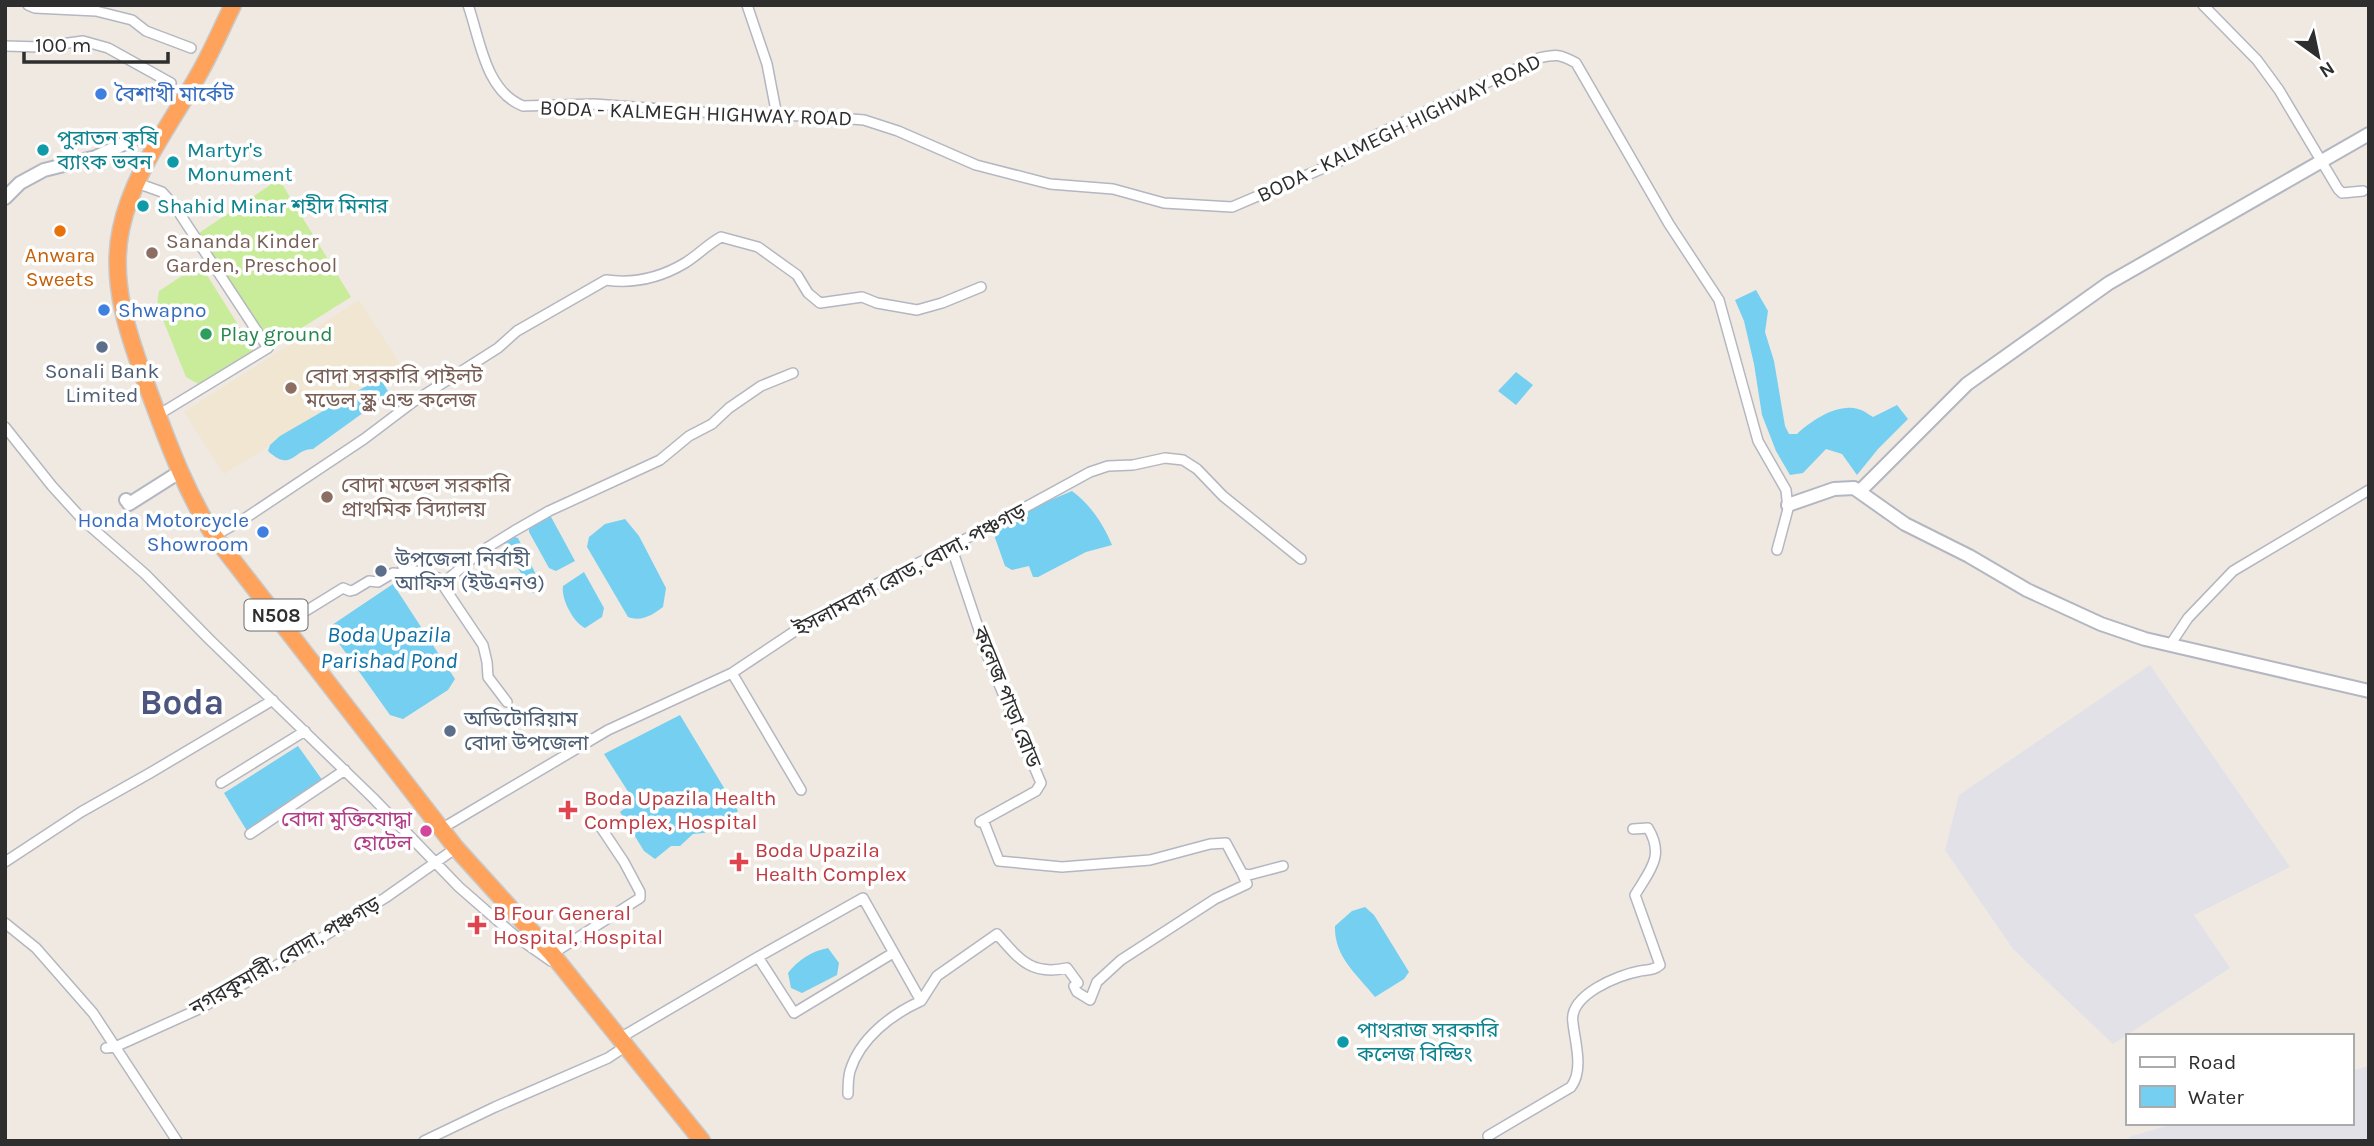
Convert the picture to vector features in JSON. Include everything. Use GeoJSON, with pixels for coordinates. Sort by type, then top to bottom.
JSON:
{"type":"FeatureCollection","features":[{"type":"Feature","properties":{"kind":"highway","name":"N508"},"geometry":{"type":"LineString","coordinates":[[233,5],[200,72],[137,183],[121,230],[118,275],[121,298],[134,351],[172,456],[194,503],[214,536],[440,829],[552,954],[702,1141]]}},
{"type":"Feature","properties":{"kind":"street"},"geometry":{"type":"LineString","coordinates":[[28,5],[35,8],[96,10],[132,20],[146,31],[191,48]]}},
{"type":"Feature","properties":{"kind":"street","name":"BODA - KALMEGH HIGHWAY ROAD"},"geometry":{"type":"LineString","coordinates":[[468,5],[486,65],[503,93],[512,102],[523,106],[604,105],[864,120],[898,131],[976,165],[1050,184],[1113,189],[1164,203],[1232,207],[1340,161],[1374,136],[1539,58],[1556,54],[1564,57],[1576,63],[1669,224],[1719,300],[1758,441],[1786,490],[1787,505]]}},
{"type":"Feature","properties":{"kind":"street"},"geometry":{"type":"LineString","coordinates":[[747,5],[767,64],[777,117]]}},
{"type":"Feature","properties":{"kind":"street"},"geometry":{"type":"LineString","coordinates":[[2203,5],[2257,60],[2279,90],[2338,189],[2342,193],[2363,191]]}},
{"type":"Feature","properties":{"kind":"street"},"geometry":{"type":"LineString","coordinates":[[5,46],[40,47],[83,41],[108,48],[171,83]]}},
{"type":"Feature","properties":{"kind":"street"},"geometry":{"type":"LineString","coordinates":[[1860,491],[1967,384],[2109,283],[2369,134]]}},
{"type":"Feature","properties":{"kind":"street"},"geometry":{"type":"LineString","coordinates":[[5,198],[20,183],[44,170],[96,157],[136,138]]}},
{"type":"Feature","properties":{"kind":"street"},"geometry":{"type":"LineString","coordinates":[[137,183],[162,192],[174,205],[268,348],[158,415]]}},
{"type":"Feature","properties":{"kind":"street"},"geometry":{"type":"LineString","coordinates":[[214,536],[364,439],[413,402],[498,348],[517,331],[606,280],[649,280],[686,262],[721,237],[758,247],[797,275],[808,293],[820,303],[862,297],[877,303],[917,310],[981,287]]}},
{"type":"Feature","properties":{"kind":"street"},"geometry":{"type":"LineString","coordinates":[[442,584],[480,552],[514,531],[560,506],[660,460],[761,386],[793,373]]}},
{"type":"Feature","properties":{"kind":"street"},"geometry":{"type":"LineString","coordinates":[[5,427],[83,520],[145,574],[345,770],[459,887],[514,935],[567,972]]}},
{"type":"Feature","properties":{"kind":"street","name":"ইসলামবাগ রোড, বোদা, পঞ্চগড়"},"geometry":{"type":"LineString","coordinates":[[440,829],[608,730],[732,673],[821,613],[1090,472],[1108,466],[1133,465],[1166,458],[1183,460],[1197,469],[1223,495],[1301,559]]}},
{"type":"Feature","properties":{"kind":"street"},"geometry":{"type":"LineString","coordinates":[[127,500],[129,504],[178,472]]}},
{"type":"Feature","properties":{"kind":"street"},"geometry":{"type":"LineString","coordinates":[[1777,550],[1787,505],[1834,488],[1854,488],[1905,524],[1969,556],[2027,590],[2101,624],[2145,639],[2369,691]]}},
{"type":"Feature","properties":{"kind":"street"},"geometry":{"type":"LineString","coordinates":[[2170,645],[2188,618],[2233,571],[2369,490]]}},
{"type":"Feature","properties":{"kind":"street","name":"কলেজ পাড়া রোড"},"geometry":{"type":"LineString","coordinates":[[951,546],[990,663],[1041,783],[1036,791],[981,821],[999,861],[1062,867],[1150,860],[1210,844],[1226,843],[1242,873]]}},
{"type":"Feature","properties":{"kind":"street"},"geometry":{"type":"LineString","coordinates":[[402,567],[438,578],[483,645],[488,677],[507,702]]}},
{"type":"Feature","properties":{"kind":"street"},"geometry":{"type":"LineString","coordinates":[[283,625],[343,588],[354,590],[369,581],[377,583],[393,573],[426,573]]}},
{"type":"Feature","properties":{"kind":"street"},"geometry":{"type":"LineString","coordinates":[[732,673],[801,790]]}},
{"type":"Feature","properties":{"kind":"street"},"geometry":{"type":"LineString","coordinates":[[5,862],[81,811],[273,700]]}},
{"type":"Feature","properties":{"kind":"street"},"geometry":{"type":"LineString","coordinates":[[221,783],[305,731]]}},
{"type":"Feature","properties":{"kind":"street"},"geometry":{"type":"LineString","coordinates":[[250,834],[345,770]]}},
{"type":"Feature","properties":{"kind":"street"},"geometry":{"type":"LineString","coordinates":[[552,954],[640,898],[640,892],[630,873],[600,826]]}},
{"type":"Feature","properties":{"kind":"street"},"geometry":{"type":"LineString","coordinates":[[1486,1138],[1572,1087],[1576,1081],[1578,1053],[1572,1018],[1577,1005],[1590,991],[1639,971],[1654,970],[1660,965],[1635,895],[1656,859],[1657,849],[1648,828],[1633,829]]}},
{"type":"Feature","properties":{"kind":"street","name":"নগরকুমারী, বোদা, পঞ্চগড়"},"geometry":{"type":"LineString","coordinates":[[110,1048],[210,1003],[297,953],[386,898],[456,848]]}},
{"type":"Feature","properties":{"kind":"street"},"geometry":{"type":"LineString","coordinates":[[1242,873],[1249,875],[1283,866]]}},
{"type":"Feature","properties":{"kind":"street"},"geometry":{"type":"LineString","coordinates":[[848,1094],[850,1071],[863,1046],[890,1018],[921,1001],[937,976],[997,934],[1010,951],[1028,965],[1043,971],[1067,968],[1078,983],[1074,986],[1077,992],[1090,1000],[1097,982],[1122,960],[1215,898],[1247,884],[1242,873]]}},
{"type":"Feature","properties":{"kind":"street"},"geometry":{"type":"LineString","coordinates":[[425,1141],[608,1058],[623,1042],[758,957],[863,898],[921,1001]]}},
{"type":"Feature","properties":{"kind":"street"},"geometry":{"type":"LineString","coordinates":[[5,923],[36,948],[93,1013],[110,1048],[177,1141]]}},
{"type":"Feature","properties":{"kind":"street"},"geometry":{"type":"LineString","coordinates":[[758,957],[794,1013],[893,953]]}},
{"type":"Feature","properties":{"kind":"shaded area","name":"বোদা সরকারি পাইলট মডেল স্কুল এন্ড কলেজ"},"geometry":{"type":"Polygon","coordinates":[[[359,300],[400,364],[224,474],[184,412],[359,300]]]}},
{"type":"Feature","properties":{"kind":"shaded area"},"geometry":{"type":"Polygon","coordinates":[[[2150,665],[2290,867],[2194,915],[2230,968],[2113,1044],[2013,949],[1945,850],[1959,795],[2150,665]]]}},
{"type":"Feature","properties":{"kind":"shaded area"},"geometry":{"type":"Polygon","coordinates":[[[2369,1066],[2369,1141],[2132,1141],[2129,1137],[2169,1125],[2353,1125],[2353,1070],[2369,1066]]]}},
{"type":"Feature","properties":{"kind":"green space"},"geometry":{"type":"Polygon","coordinates":[[[279,179],[351,297],[273,346],[199,233],[279,179]]]}},
{"type":"Feature","properties":{"kind":"green space","name":"Play ground"},"geometry":{"type":"Polygon","coordinates":[[[200,264],[254,350],[200,385],[186,377],[157,305],[159,291],[200,264]]]}},
{"type":"Feature","properties":{"kind":"water"},"geometry":{"type":"Polygon","coordinates":[[[1756,290],[1768,311],[1765,332],[1774,361],[1785,426],[1789,434],[1797,434],[1817,419],[1842,409],[1858,409],[1873,417],[1897,405],[1908,419],[1857,475],[1842,454],[1826,449],[1803,473],[1790,475],[1776,451],[1762,415],[1744,321],[1735,300],[1756,290]]]}},
{"type":"Feature","properties":{"kind":"water"},"geometry":{"type":"Polygon","coordinates":[[[1516,372],[1533,385],[1516,405],[1498,391],[1516,372]]]}},
{"type":"Feature","properties":{"kind":"water"},"geometry":{"type":"Polygon","coordinates":[[[380,378],[389,393],[313,449],[288,460],[282,460],[268,451],[270,445],[280,436],[380,378]]]}},
{"type":"Feature","properties":{"kind":"water"},"geometry":{"type":"Polygon","coordinates":[[[1072,491],[1096,515],[1112,545],[1086,552],[1038,577],[1033,577],[1029,566],[1012,570],[1005,566],[994,535],[1019,515],[1072,491]]]}},
{"type":"Feature","properties":{"kind":"water"},"geometry":{"type":"Polygon","coordinates":[[[550,515],[575,561],[556,571],[549,568],[529,532],[529,526],[550,515]]]}},
{"type":"Feature","properties":{"kind":"water"},"geometry":{"type":"Polygon","coordinates":[[[625,519],[639,536],[666,588],[663,607],[642,618],[628,617],[587,547],[589,537],[605,524],[625,519]]]}},
{"type":"Feature","properties":{"kind":"water"},"geometry":{"type":"Polygon","coordinates":[[[512,536],[518,538],[541,585],[541,590],[537,593],[532,593],[504,543],[512,536]]]}},
{"type":"Feature","properties":{"kind":"water"},"geometry":{"type":"Polygon","coordinates":[[[584,572],[604,608],[602,617],[585,628],[572,616],[563,591],[563,586],[584,572]]]}},
{"type":"Feature","properties":{"kind":"water","name":"Boda Upazila Parishad Pond"},"geometry":{"type":"Polygon","coordinates":[[[393,584],[455,679],[448,690],[403,719],[390,715],[333,635],[332,625],[393,584]]]}},
{"type":"Feature","properties":{"kind":"water"},"geometry":{"type":"Polygon","coordinates":[[[680,715],[738,811],[733,817],[704,833],[693,834],[680,846],[671,846],[655,859],[644,851],[620,812],[630,804],[629,793],[604,754],[680,715]]]}},
{"type":"Feature","properties":{"kind":"water"},"geometry":{"type":"Polygon","coordinates":[[[298,746],[323,781],[247,831],[224,793],[298,746]]]}},
{"type":"Feature","properties":{"kind":"water"},"geometry":{"type":"Polygon","coordinates":[[[1365,907],[1374,915],[1409,972],[1404,979],[1375,997],[1342,956],[1336,937],[1335,926],[1352,911],[1365,907]]]}},
{"type":"Feature","properties":{"kind":"water"},"geometry":{"type":"Polygon","coordinates":[[[828,948],[839,963],[837,975],[802,993],[791,988],[788,973],[792,968],[811,954],[828,948]]]}},
{"type":"Feature","properties":{"kind":"place","name":"বৈশাখী মার্কেট"},"geometry":{"type":"Point","coordinates":[101,94]}},
{"type":"Feature","properties":{"kind":"place","name":"পুরাতন কৃষি ব্যাংক ভবন"},"geometry":{"type":"Point","coordinates":[43,150]}},
{"type":"Feature","properties":{"kind":"place","name":"Martyr's Monument"},"geometry":{"type":"Point","coordinates":[173,162]}},
{"type":"Feature","properties":{"kind":"place","name":"Shahid Minar শহীদ মিনার"},"geometry":{"type":"Point","coordinates":[143,206]}},
{"type":"Feature","properties":{"kind":"place","name":"Anwara Sweets"},"geometry":{"type":"Point","coordinates":[60,231]}},
{"type":"Feature","properties":{"kind":"place","name":"Sananda Kinder Garden, Preschool"},"geometry":{"type":"Point","coordinates":[152,253]}},
{"type":"Feature","properties":{"kind":"place","name":"Shwapno"},"geometry":{"type":"Point","coordinates":[104,310]}},
{"type":"Feature","properties":{"kind":"place","name":"Play ground"},"geometry":{"type":"Point","coordinates":[206,334]}},
{"type":"Feature","properties":{"kind":"place","name":"Sonali Bank Limited"},"geometry":{"type":"Point","coordinates":[102,347]}},
{"type":"Feature","properties":{"kind":"place","name":"বোদা সরকারি পাইলট মডেল স্কুল এন্ড কলেজ"},"geometry":{"type":"Point","coordinates":[291,388]}},
{"type":"Feature","properties":{"kind":"place","name":"বোদা মডেল সরকারি প্রাথমিক বিদ্যালয়"},"geometry":{"type":"Point","coordinates":[327,497]}},
{"type":"Feature","properties":{"kind":"place","name":"Honda Motorcycle Showroom"},"geometry":{"type":"Point","coordinates":[263,532]}},
{"type":"Feature","properties":{"kind":"place","name":"উপজেলা নির্বাহী আফিস (ইউএনও)"},"geometry":{"type":"Point","coordinates":[381,571]}},
{"type":"Feature","properties":{"kind":"place","name":"অডিটোরিয়াম বোদা উপজেলা"},"geometry":{"type":"Point","coordinates":[450,731]}},
{"type":"Feature","properties":{"kind":"place","name":"Boda Upazila Health Complex, Hospital"},"geometry":{"type":"Point","coordinates":[568,810]}},
{"type":"Feature","properties":{"kind":"place","name":"বোদা মুক্তিযোদ্ধা হোটেল"},"geometry":{"type":"Point","coordinates":[426,831]}},
{"type":"Feature","properties":{"kind":"place","name":"Boda Upazila Health Complex"},"geometry":{"type":"Point","coordinates":[739,862]}},
{"type":"Feature","properties":{"kind":"place","name":"B Four General Hospital, Hospital"},"geometry":{"type":"Point","coordinates":[477,925]}},
{"type":"Feature","properties":{"kind":"place","name":"পাথরাজ সরকারি কলেজ বিল্ডিং"},"geometry":{"type":"Point","coordinates":[1343,1042]}},
{"type":"Feature","properties":{"kind":"district","name":"Boda"},"geometry":{"type":"Point","coordinates":[182,702]}}]}
